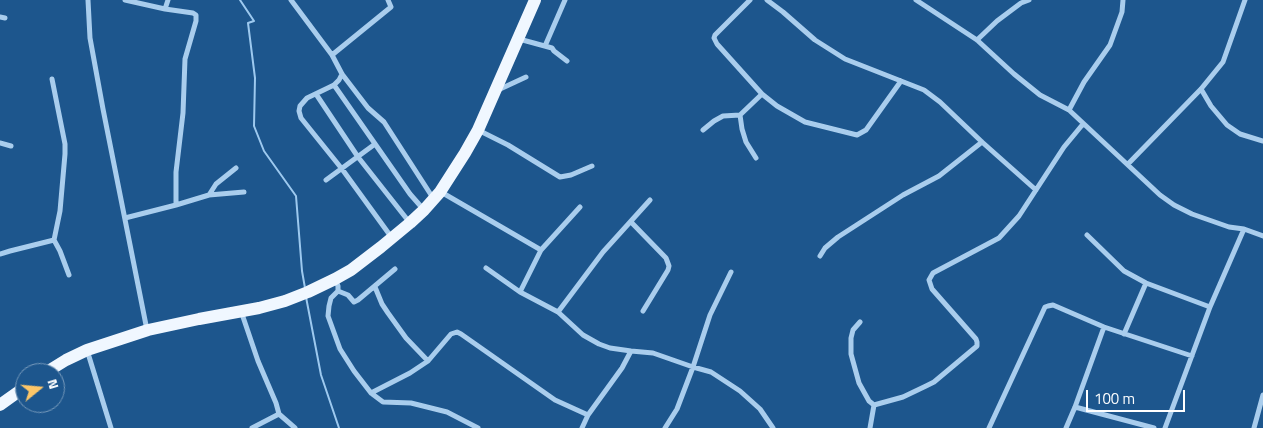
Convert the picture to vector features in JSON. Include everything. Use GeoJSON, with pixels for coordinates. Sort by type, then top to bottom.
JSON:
{"type":"FeatureCollection","features":[{"type":"Feature","properties":{"kind":"main road"},"geometry":{"type":"LineString","coordinates":[[61,363],[87,350],[148,330],[199,318],[259,308],[312,290],[336,285],[351,270],[410,223],[437,195],[478,130],[536,0]]}},
{"type":"Feature","properties":{"kind":"main road"},"geometry":{"type":"LineString","coordinates":[[0,405],[15,394]]}},
{"type":"Feature","properties":{"kind":"street"},"geometry":{"type":"LineString","coordinates":[[88,0],[90,38],[148,330]]}},
{"type":"Feature","properties":{"kind":"street"},"geometry":{"type":"LineString","coordinates":[[125,0],[196,15],[185,60],[183,113],[176,172],[176,205]]}},
{"type":"Feature","properties":{"kind":"street"},"geometry":{"type":"LineString","coordinates":[[165,9],[168,0]]}},
{"type":"Feature","properties":{"kind":"street"},"geometry":{"type":"LineString","coordinates":[[291,0],[332,56],[342,74],[368,108],[384,122],[437,195],[541,250]]}},
{"type":"Feature","properties":{"kind":"street"},"geometry":{"type":"LineString","coordinates":[[332,56],[391,7],[388,0]]}},
{"type":"Feature","properties":{"kind":"street"},"geometry":{"type":"LineString","coordinates":[[545,46],[565,0]]}},
{"type":"Feature","properties":{"kind":"street"},"geometry":{"type":"LineString","coordinates":[[750,0],[714,38],[717,44],[762,94],[777,106],[804,122],[857,135],[866,130],[901,81]]}},
{"type":"Feature","properties":{"kind":"street"},"geometry":{"type":"LineString","coordinates":[[767,0],[814,40],[844,59],[924,90],[940,102],[1036,190]]}},
{"type":"Feature","properties":{"kind":"street"},"geometry":{"type":"LineString","coordinates":[[916,0],[977,40],[1040,95],[1069,110],[1160,195],[1174,205],[1192,214],[1263,236]]}},
{"type":"Feature","properties":{"kind":"street"},"geometry":{"type":"LineString","coordinates":[[977,40],[996,22],[1021,3],[1029,0]]}},
{"type":"Feature","properties":{"kind":"street"},"geometry":{"type":"LineString","coordinates":[[1069,110],[1084,82],[1110,45],[1122,12],[1123,0]]}},
{"type":"Feature","properties":{"kind":"street"},"geometry":{"type":"LineString","coordinates":[[1128,164],[1201,89],[1223,62],[1245,0]]}},
{"type":"Feature","properties":{"kind":"street"},"geometry":{"type":"LineString","coordinates":[[519,39],[552,48],[566,61]]}},
{"type":"Feature","properties":{"kind":"street"},"geometry":{"type":"LineString","coordinates":[[342,74],[334,85],[307,98],[300,106],[301,118],[342,169],[393,238]]}},
{"type":"Feature","properties":{"kind":"street"},"geometry":{"type":"LineString","coordinates":[[495,92],[526,77]]}},
{"type":"Feature","properties":{"kind":"street"},"geometry":{"type":"LineString","coordinates":[[52,79],[65,144],[60,211],[54,240],[69,275]]}},
{"type":"Feature","properties":{"kind":"street"},"geometry":{"type":"LineString","coordinates":[[334,85],[410,194],[424,210]]}},
{"type":"Feature","properties":{"kind":"street"},"geometry":{"type":"LineString","coordinates":[[1201,89],[1210,106],[1227,125],[1240,134],[1263,141]]}},
{"type":"Feature","properties":{"kind":"street"},"geometry":{"type":"LineString","coordinates":[[316,94],[358,157],[410,223]]}},
{"type":"Feature","properties":{"kind":"street"},"geometry":{"type":"LineString","coordinates":[[703,130],[723,116],[740,115],[762,94]]}},
{"type":"Feature","properties":{"kind":"street"},"geometry":{"type":"LineString","coordinates":[[740,115],[744,136],[756,158]]}},
{"type":"Feature","properties":{"kind":"street"},"geometry":{"type":"LineString","coordinates":[[874,405],[903,397],[934,382],[977,346],[978,342],[976,339],[932,289],[929,280],[933,273],[999,238],[1018,216],[1064,147],[1083,124]]}},
{"type":"Feature","properties":{"kind":"street"},"geometry":{"type":"LineString","coordinates":[[478,130],[508,145],[560,177],[571,175],[592,166]]}},
{"type":"Feature","properties":{"kind":"street"},"geometry":{"type":"LineString","coordinates":[[820,256],[825,248],[850,229],[903,195],[939,176],[982,142]]}},
{"type":"Feature","properties":{"kind":"street"},"geometry":{"type":"LineString","coordinates":[[0,143],[12,146]]}},
{"type":"Feature","properties":{"kind":"street"},"geometry":{"type":"LineString","coordinates":[[326,180],[375,144]]}},
{"type":"Feature","properties":{"kind":"street"},"geometry":{"type":"LineString","coordinates":[[209,195],[216,184],[236,168]]}},
{"type":"Feature","properties":{"kind":"street"},"geometry":{"type":"LineString","coordinates":[[125,218],[209,195],[244,192]]}},
{"type":"Feature","properties":{"kind":"street"},"geometry":{"type":"LineString","coordinates":[[558,312],[603,252],[650,200]]}},
{"type":"Feature","properties":{"kind":"street"},"geometry":{"type":"LineString","coordinates":[[520,292],[541,250],[580,207]]}},
{"type":"Feature","properties":{"kind":"street"},"geometry":{"type":"LineString","coordinates":[[631,222],[666,258],[669,266],[643,311]]}},
{"type":"Feature","properties":{"kind":"street"},"geometry":{"type":"LineString","coordinates":[[1165,428],[1210,307],[1244,229]]}},
{"type":"Feature","properties":{"kind":"street"},"geometry":{"type":"LineString","coordinates":[[1087,235],[1124,271],[1146,283],[1210,307]]}},
{"type":"Feature","properties":{"kind":"street"},"geometry":{"type":"LineString","coordinates":[[0,254],[54,240]]}},
{"type":"Feature","properties":{"kind":"street"},"geometry":{"type":"LineString","coordinates":[[486,268],[520,292],[558,312],[583,335],[600,344],[610,348],[653,353],[711,372],[740,392],[760,409],[773,428]]}},
{"type":"Feature","properties":{"kind":"street"},"geometry":{"type":"LineString","coordinates":[[396,269],[354,302],[336,285],[328,306],[328,316],[340,349],[371,393],[383,402],[411,403],[447,412],[478,428]]}},
{"type":"Feature","properties":{"kind":"street"},"geometry":{"type":"LineString","coordinates":[[665,428],[677,409],[710,315],[731,272]]}},
{"type":"Feature","properties":{"kind":"street"},"geometry":{"type":"LineString","coordinates":[[1124,334],[1146,283]]}},
{"type":"Feature","properties":{"kind":"street"},"geometry":{"type":"LineString","coordinates":[[375,287],[388,313],[406,338],[428,362]]}},
{"type":"Feature","properties":{"kind":"street"},"geometry":{"type":"LineString","coordinates":[[990,428],[1045,308],[1053,305],[1104,327],[1192,356]]}},
{"type":"Feature","properties":{"kind":"street"},"geometry":{"type":"LineString","coordinates":[[241,311],[279,414],[295,428]]}},
{"type":"Feature","properties":{"kind":"street"},"geometry":{"type":"LineString","coordinates":[[860,322],[851,338],[851,354],[859,382],[866,396],[874,405]]}},
{"type":"Feature","properties":{"kind":"street"},"geometry":{"type":"LineString","coordinates":[[1066,428],[1104,327]]}},
{"type":"Feature","properties":{"kind":"street"},"geometry":{"type":"LineString","coordinates":[[371,393],[428,362],[451,334],[457,332],[555,400],[588,415]]}},
{"type":"Feature","properties":{"kind":"street"},"geometry":{"type":"LineString","coordinates":[[87,350],[111,428]]}},
{"type":"Feature","properties":{"kind":"street"},"geometry":{"type":"LineString","coordinates":[[582,428],[588,415],[622,368],[631,351]]}},
{"type":"Feature","properties":{"kind":"street"},"geometry":{"type":"LineString","coordinates":[[1254,428],[1263,395]]}},
{"type":"Feature","properties":{"kind":"street"},"geometry":{"type":"LineString","coordinates":[[870,428],[874,405]]}},
{"type":"Feature","properties":{"kind":"street"},"geometry":{"type":"LineString","coordinates":[[1075,407],[1154,428]]}},
{"type":"Feature","properties":{"kind":"street"},"geometry":{"type":"LineString","coordinates":[[252,428],[279,414]]}},
{"type":"Feature","properties":{"kind":"waterway"},"geometry":{"type":"LineString","coordinates":[[240,0],[254,21],[248,23],[255,78],[254,126],[264,151],[296,196],[305,288]]}},
{"type":"Feature","properties":{"kind":"waterway"},"geometry":{"type":"LineString","coordinates":[[306,297],[321,375],[339,428]]}}]}
